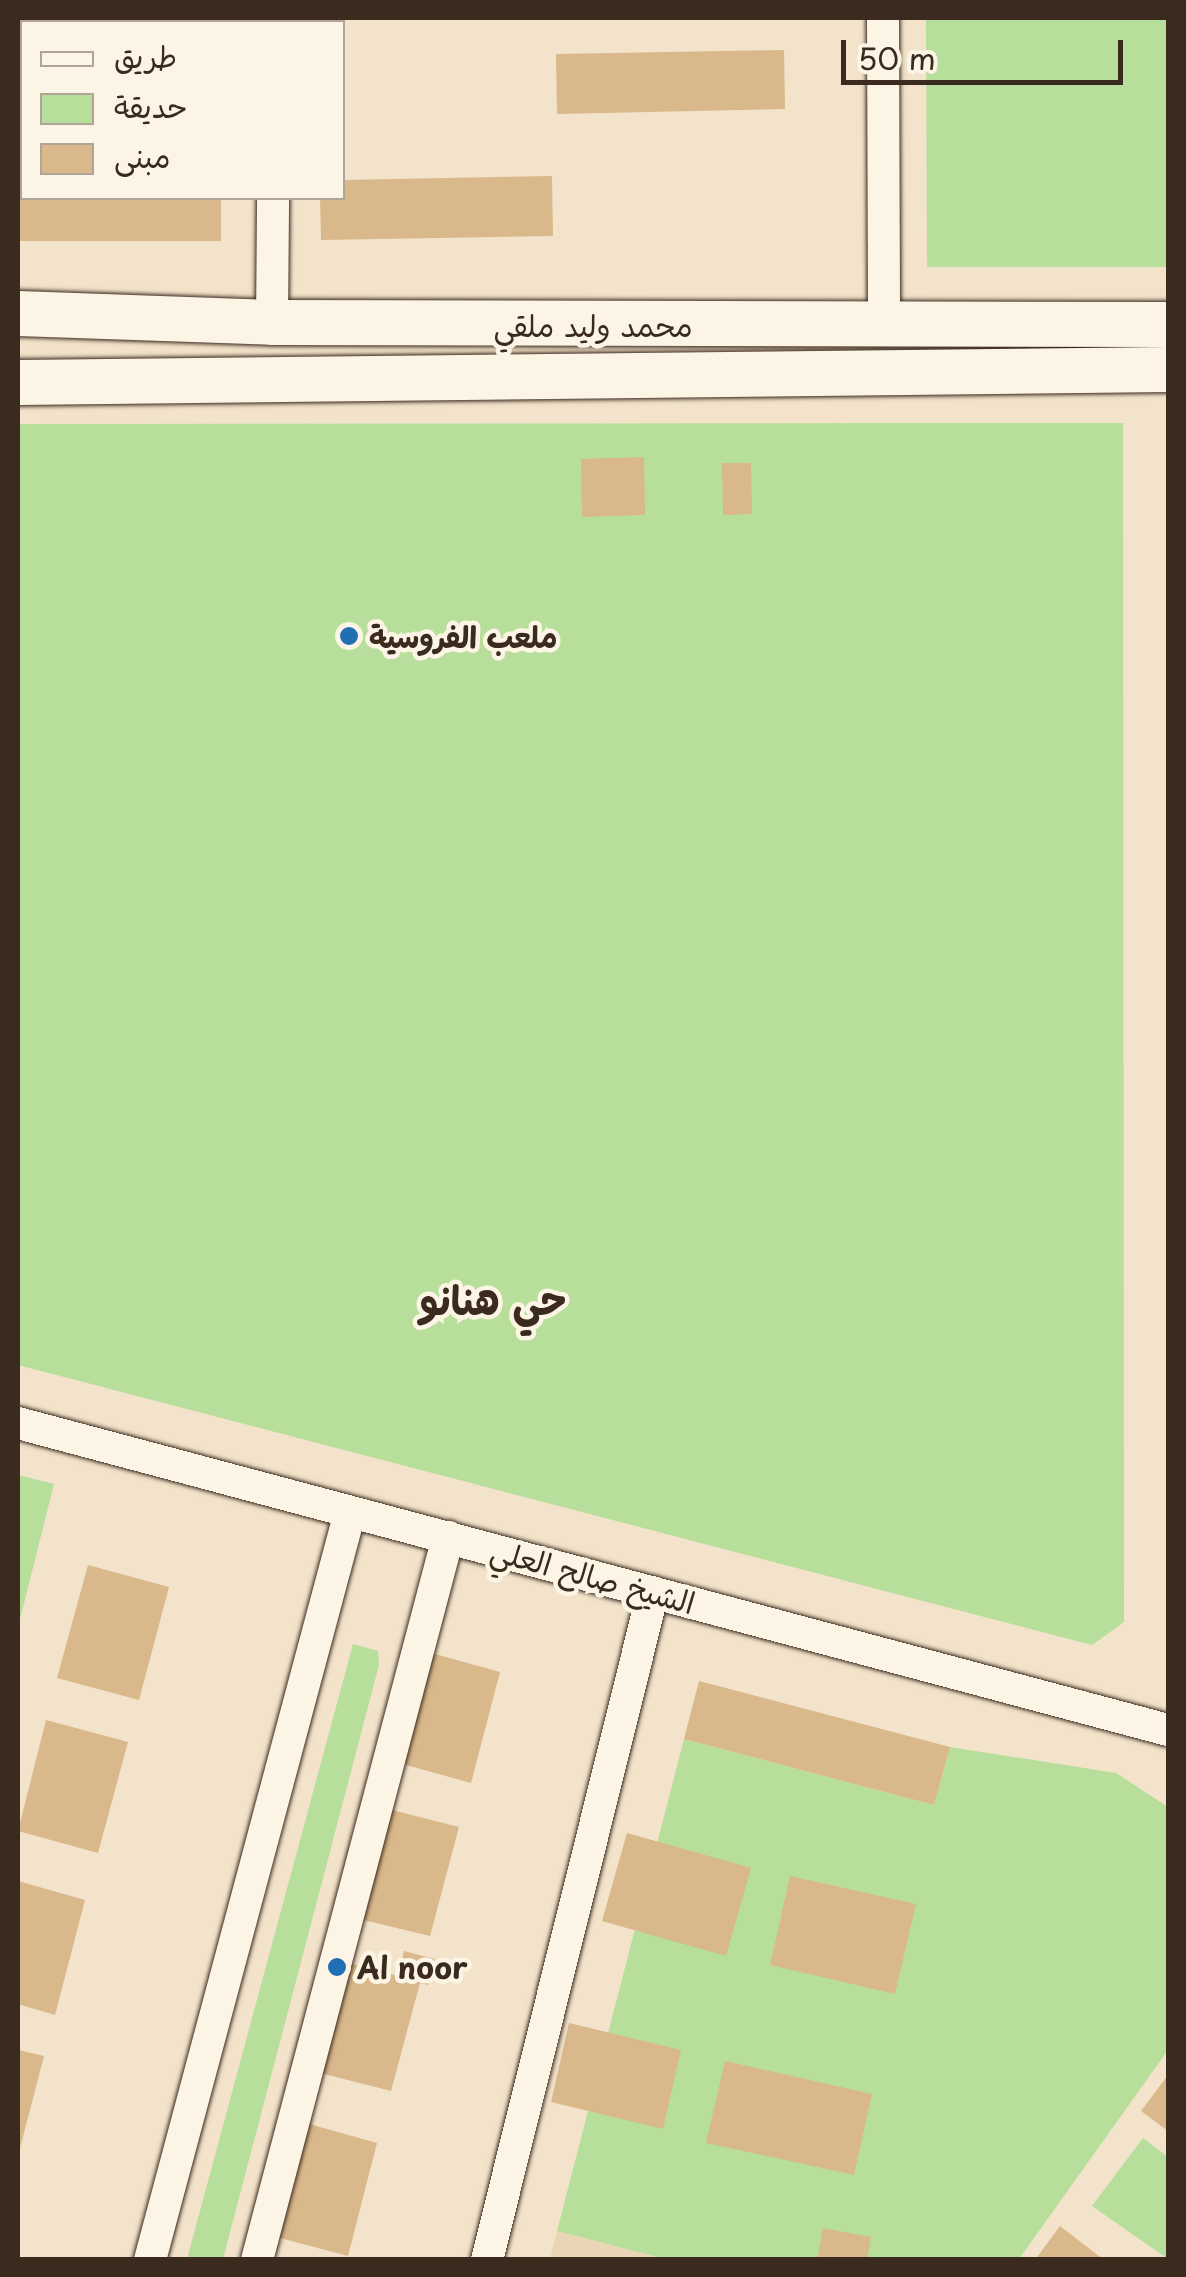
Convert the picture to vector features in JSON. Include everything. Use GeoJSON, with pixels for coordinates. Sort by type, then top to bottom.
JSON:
{"type":"FeatureCollection","features":[{"type":"Feature","properties":{"kind":"street"},"geometry":{"type":"LineString","coordinates":[[883,18],[884,327]]}},
{"type":"Feature","properties":{"kind":"street"},"geometry":{"type":"LineString","coordinates":[[272,322],[274,200]]}},
{"type":"Feature","properties":{"kind":"street","name":"محمد وليد ملقي"},"geometry":{"type":"LineString","coordinates":[[18,313],[272,322],[884,327],[1168,324]]}},
{"type":"Feature","properties":{"kind":"street","name":"محمد وليد ملقي"},"geometry":{"type":"LineString","coordinates":[[18,382],[1168,369]]}},
{"type":"Feature","properties":{"kind":"street","name":"الشيخ صالح العلي"},"geometry":{"type":"LineString","coordinates":[[18,1423],[1168,1730]]}},
{"type":"Feature","properties":{"kind":"street"},"geometry":{"type":"LineString","coordinates":[[150,2260],[350,1512]]}},
{"type":"Feature","properties":{"kind":"street"},"geometry":{"type":"LineString","coordinates":[[257,2260],[448,1537]]}},
{"type":"Feature","properties":{"kind":"street"},"geometry":{"type":"LineString","coordinates":[[487,2260],[653,1592]]}},
{"type":"Feature","properties":{"kind":"shaded area"},"geometry":{"type":"Polygon","coordinates":[[[557,2231],[665,2259],[550,2259],[557,2231]]]}},
{"type":"Feature","properties":{"kind":"green space"},"geometry":{"type":"Polygon","coordinates":[[[926,18],[1168,18],[1168,267],[927,267],[926,18]]]}},
{"type":"Feature","properties":{"kind":"green space"},"geometry":{"type":"Polygon","coordinates":[[[1123,423],[1124,1622],[1092,1645],[18,1365],[18,424],[1123,423]]]}},
{"type":"Feature","properties":{"kind":"green space"},"geometry":{"type":"Polygon","coordinates":[[[18,1475],[54,1484],[18,1627],[18,1475]]]}},
{"type":"Feature","properties":{"kind":"green space"},"geometry":{"type":"Polygon","coordinates":[[[353,1644],[378,1651],[379,1665],[223,2259],[187,2259],[353,1644]]]}},
{"type":"Feature","properties":{"kind":"green space"},"geometry":{"type":"Polygon","coordinates":[[[684,1739],[934,1805],[950,1747],[1116,1773],[1168,1807],[1168,2050],[1019,2259],[665,2259],[557,2231],[684,1739]]]}},
{"type":"Feature","properties":{"kind":"green space"},"geometry":{"type":"Polygon","coordinates":[[[1143,2138],[1168,2157],[1168,2259],[1092,2206],[1143,2138]]]}},
{"type":"Feature","properties":{"kind":"building"},"geometry":{"type":"Polygon","coordinates":[[[784,50],[785,109],[557,114],[556,54],[784,50]]]}},
{"type":"Feature","properties":{"kind":"building"},"geometry":{"type":"Polygon","coordinates":[[[18,76],[20,76],[20,135],[18,76]]]}},
{"type":"Feature","properties":{"kind":"building"},"geometry":{"type":"Polygon","coordinates":[[[552,176],[553,236],[321,240],[320,200],[345,200],[345,180],[552,176]]]}},
{"type":"Feature","properties":{"kind":"building"},"geometry":{"type":"Polygon","coordinates":[[[18,182],[20,200],[221,200],[221,241],[18,241],[18,182]]]}},
{"type":"Feature","properties":{"kind":"building"},"geometry":{"type":"Polygon","coordinates":[[[644,457],[645,515],[582,517],[581,459],[644,457]]]}},
{"type":"Feature","properties":{"kind":"building"},"geometry":{"type":"Polygon","coordinates":[[[722,463],[751,463],[752,514],[723,515],[722,463]]]}},
{"type":"Feature","properties":{"kind":"building"},"geometry":{"type":"Polygon","coordinates":[[[88,1565],[169,1587],[139,1700],[57,1678],[88,1565]]]}},
{"type":"Feature","properties":{"kind":"building"},"geometry":{"type":"Polygon","coordinates":[[[417,1649],[500,1672],[471,1783],[388,1760],[417,1649]]]}},
{"type":"Feature","properties":{"kind":"building"},"geometry":{"type":"Polygon","coordinates":[[[699,1681],[950,1747],[934,1805],[684,1739],[699,1681]]]}},
{"type":"Feature","properties":{"kind":"building"},"geometry":{"type":"Polygon","coordinates":[[[46,1720],[128,1742],[98,1853],[18,1831],[46,1720]]]}},
{"type":"Feature","properties":{"kind":"building"},"geometry":{"type":"Polygon","coordinates":[[[376,1806],[459,1827],[430,1936],[347,1916],[376,1806]]]}},
{"type":"Feature","properties":{"kind":"building"},"geometry":{"type":"Polygon","coordinates":[[[627,1833],[751,1868],[726,1956],[602,1921],[627,1833]]]}},
{"type":"Feature","properties":{"kind":"building"},"geometry":{"type":"Polygon","coordinates":[[[790,1876],[916,1904],[895,1994],[770,1965],[790,1876]]]}},
{"type":"Feature","properties":{"kind":"building"},"geometry":{"type":"Polygon","coordinates":[[[18,1881],[85,1900],[55,2015],[18,2004],[18,1881]]]}},
{"type":"Feature","properties":{"kind":"building"},"geometry":{"type":"Polygon","coordinates":[[[404,1951],[435,1959],[428,1985],[420,1983],[391,2091],[308,2070],[337,1960],[398,1976],[404,1951]]]}},
{"type":"Feature","properties":{"kind":"building"},"geometry":{"type":"Polygon","coordinates":[[[569,2023],[681,2050],[663,2129],[551,2102],[569,2023]]]}},
{"type":"Feature","properties":{"kind":"building"},"geometry":{"type":"Polygon","coordinates":[[[18,2050],[44,2056],[19,2152],[18,2152],[18,2050]]]}},
{"type":"Feature","properties":{"kind":"building"},"geometry":{"type":"Polygon","coordinates":[[[725,2061],[872,2094],[854,2175],[706,2143],[725,2061]]]}},
{"type":"Feature","properties":{"kind":"building"},"geometry":{"type":"Polygon","coordinates":[[[1168,2075],[1168,2131],[1141,2111],[1168,2075]]]}},
{"type":"Feature","properties":{"kind":"building"},"geometry":{"type":"Polygon","coordinates":[[[295,2120],[377,2143],[348,2256],[265,2234],[295,2120]]]}},
{"type":"Feature","properties":{"kind":"building"},"geometry":{"type":"Polygon","coordinates":[[[1060,2226],[1104,2260],[1035,2260],[1060,2226]]]}},
{"type":"Feature","properties":{"kind":"building"},"geometry":{"type":"Polygon","coordinates":[[[823,2228],[871,2237],[867,2260],[817,2260],[823,2228]]]}},
{"type":"Feature","properties":{"kind":"place","name":"ملعب الفروسية"},"geometry":{"type":"Point","coordinates":[349,636]}},
{"type":"Feature","properties":{"kind":"place","name":"Al noor"},"geometry":{"type":"Point","coordinates":[337,1967]}},
{"type":"Feature","properties":{"kind":"district","name":"حي هنانو"},"geometry":{"type":"Point","coordinates":[493,1299]}}]}
